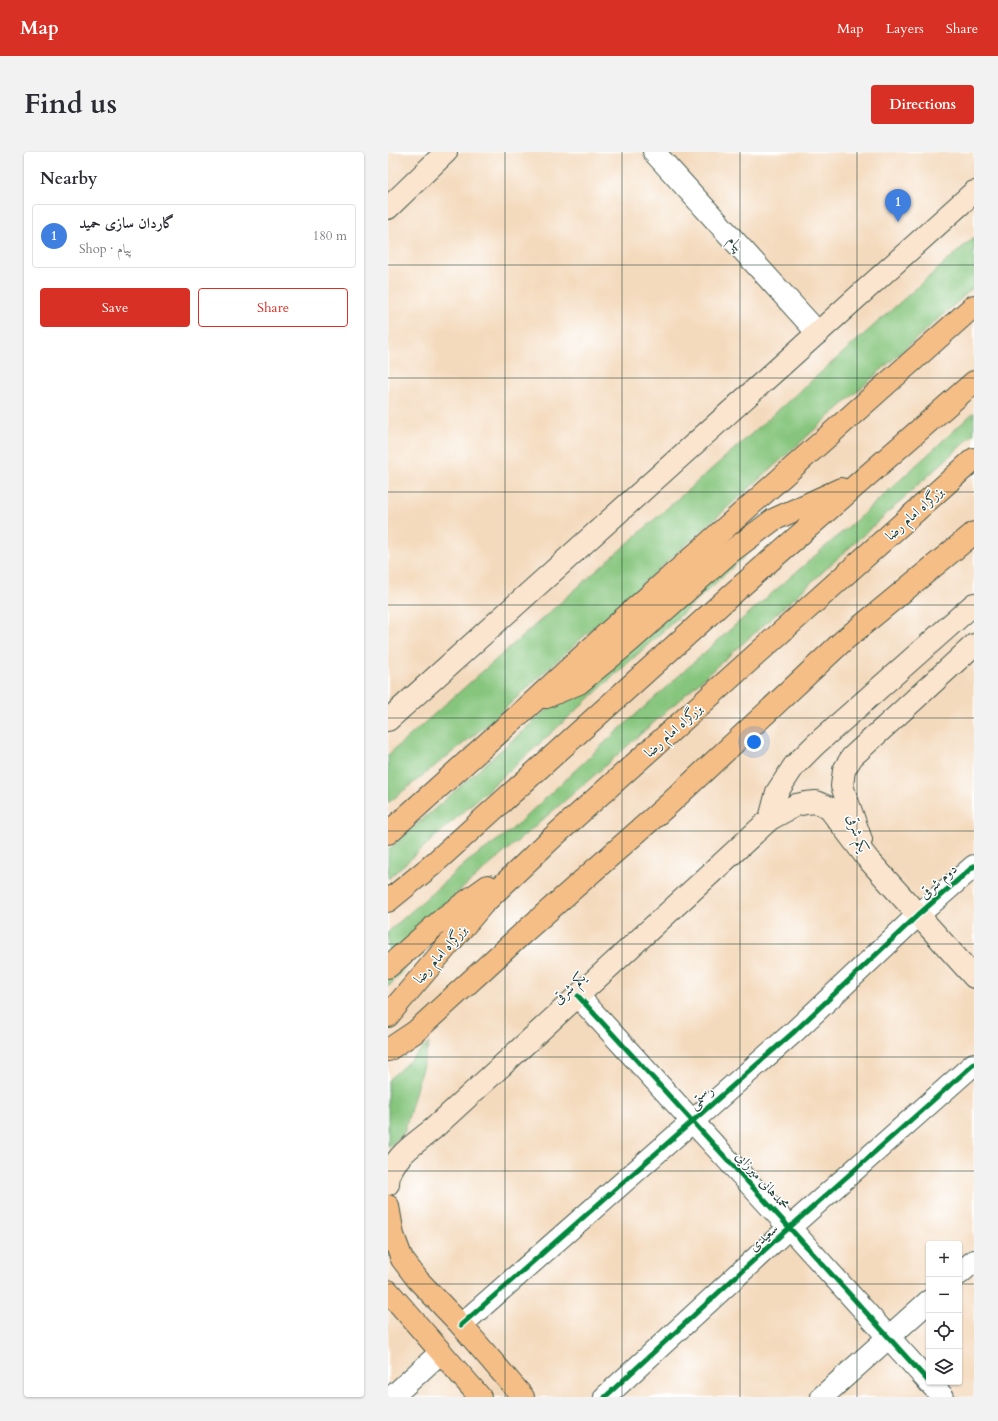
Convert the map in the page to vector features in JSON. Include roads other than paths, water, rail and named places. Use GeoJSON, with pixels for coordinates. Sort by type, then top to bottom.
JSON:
{"type":"FeatureCollection","features":[{"type":"Feature","properties":{"kind":"main road"},"geometry":{"type":"LineString","coordinates":[[388,208],[446,152]]}},
{"type":"Feature","properties":{"kind":"main road"},"geometry":{"type":"LineString","coordinates":[[388,720],[974,192]]}},
{"type":"Feature","properties":{"kind":"main road"},"geometry":{"type":"LineString","coordinates":[[388,832],[620,622],[974,306]]}},
{"type":"Feature","properties":{"kind":"main road"},"geometry":{"type":"LineString","coordinates":[[388,901],[431,866],[731,595],[974,382]]}},
{"type":"Feature","properties":{"kind":"main road","name":"بزرگراه امام رضا"},"geometry":{"type":"LineString","coordinates":[[388,1016],[483,904],[552,838],[974,459]]}},
{"type":"Feature","properties":{"kind":"main road"},"geometry":{"type":"LineString","coordinates":[[533,702],[579,683],[629,642],[729,553],[773,520],[864,479]]}},
{"type":"Feature","properties":{"kind":"main road"},"geometry":{"type":"LineString","coordinates":[[388,1050],[421,1027],[669,804],[843,641],[974,533]]}},
{"type":"Feature","properties":{"kind":"main road"},"geometry":{"type":"LineString","coordinates":[[770,819],[777,792],[794,766],[815,745],[974,604]]}},
{"type":"Feature","properties":{"kind":"main road","name":"یکم شرقی"},"geometry":{"type":"LineString","coordinates":[[867,858],[842,786],[844,770],[852,757],[974,646]]}},
{"type":"Feature","properties":{"kind":"main road","name":"یکم شرقی"},"geometry":{"type":"LineString","coordinates":[[388,1177],[399,1158],[433,1129],[770,819],[796,805],[816,802],[828,807],[867,858]]}},
{"type":"Feature","properties":{"kind":"main road"},"geometry":{"type":"LineString","coordinates":[[388,967],[445,917],[552,838]]}},
{"type":"Feature","properties":{"kind":"main road"},"geometry":{"type":"LineString","coordinates":[[867,858],[974,977]]}},
{"type":"Feature","properties":{"kind":"main road"},"geometry":{"type":"LineString","coordinates":[[388,1177],[388,1184]]}},
{"type":"Feature","properties":{"kind":"main road"},"geometry":{"type":"LineString","coordinates":[[388,1206],[393,1235],[402,1259],[418,1280],[462,1325],[523,1397]]}},
{"type":"Feature","properties":{"kind":"main road"},"geometry":{"type":"LineString","coordinates":[[390,1293],[480,1397]]}},
{"type":"Feature","properties":{"kind":"street","name":"پیام"},"geometry":{"type":"LineString","coordinates":[[654,152],[818,333]]}},
{"type":"Feature","properties":{"kind":"street","name":"دوم شرقی"},"geometry":{"type":"LineString","coordinates":[[918,915],[974,866]]}},
{"type":"Feature","properties":{"kind":"street","name":"رستمی"},"geometry":{"type":"LineString","coordinates":[[462,1325],[692,1120],[795,1031],[918,915]]}},
{"type":"Feature","properties":{"kind":"street","name":"محمدهانی میرزایی"},"geometry":{"type":"LineString","coordinates":[[578,996],[926,1379]]}},
{"type":"Feature","properties":{"kind":"street","name":"سعیدی"},"geometry":{"type":"LineString","coordinates":[[605,1397],[790,1228],[974,1064]]}},
{"type":"Feature","properties":{"kind":"street"},"geometry":{"type":"LineString","coordinates":[[962,1271],[974,1261]]}},
{"type":"Feature","properties":{"kind":"street"},"geometry":{"type":"LineString","coordinates":[[822,1397],[926,1304]]}},
{"type":"Feature","properties":{"kind":"street"},"geometry":{"type":"LineString","coordinates":[[392,1397],[441,1352]]}},
{"type":"Feature","properties":{"kind":"street","name":"محمدهانی میرزایی"},"geometry":{"type":"LineString","coordinates":[[932,1385],[943,1397]]}},
{"type":"Feature","properties":{"kind":"place","name":"گاردان سازی حمید"},"geometry":{"type":"Point","coordinates":[898,222]}}]}
